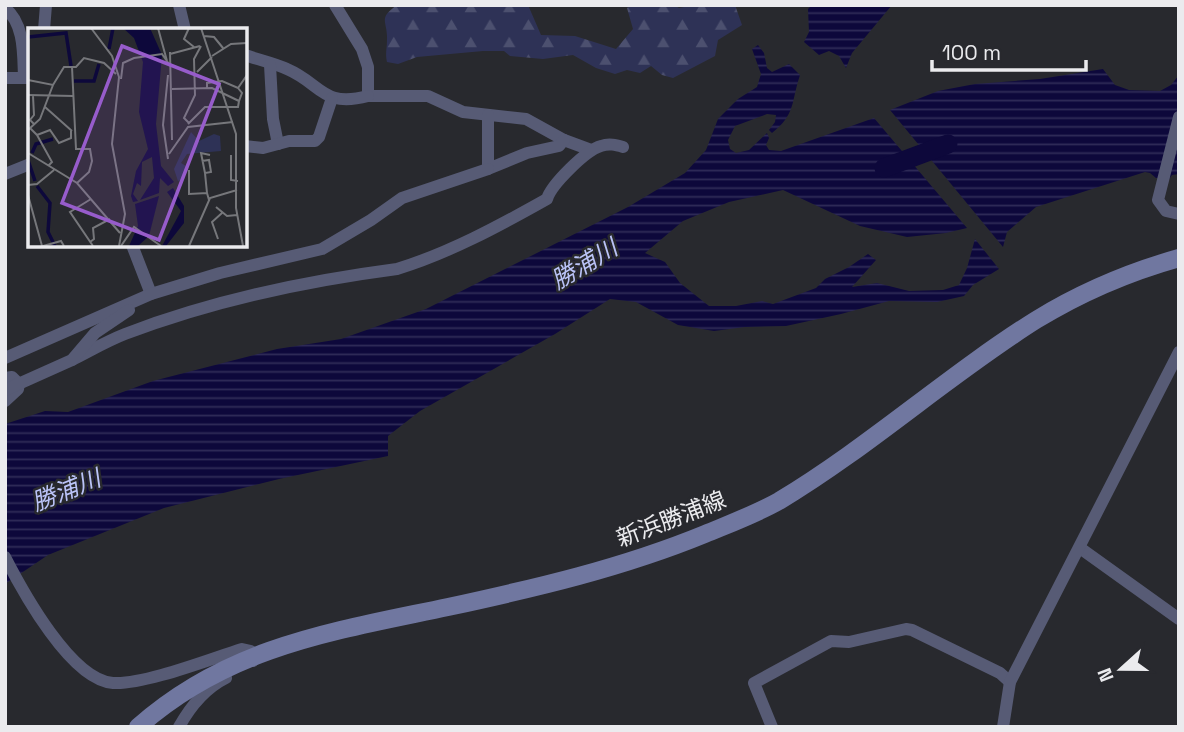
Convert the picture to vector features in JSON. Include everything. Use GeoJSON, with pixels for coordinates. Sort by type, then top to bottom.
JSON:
{"type":"FeatureCollection","features":[{"type":"Feature","properties":{"kind":"main road","name":"新浜勝浦線"},"geometry":{"type":"LineString","coordinates":[[138,727],[208,677],[253,655],[331,632],[554,583],[606,569],[706,534],[777,502],[1037,320],[1129,274],[1179,258]]}},
{"type":"Feature","properties":{"kind":"street"},"geometry":{"type":"LineString","coordinates":[[44,28],[46,5]]}},
{"type":"Feature","properties":{"kind":"street"},"geometry":{"type":"LineString","coordinates":[[179,5],[185,28]]}},
{"type":"Feature","properties":{"kind":"street"},"geometry":{"type":"LineString","coordinates":[[335,5],[362,49],[368,67],[368,96]]}},
{"type":"Feature","properties":{"kind":"street"},"geometry":{"type":"LineString","coordinates":[[5,8],[13,15],[23,44],[27,78],[5,78]]}},
{"type":"Feature","properties":{"kind":"street"},"geometry":{"type":"LineString","coordinates":[[247,56],[285,68],[332,98],[348,100],[368,96],[428,96],[463,112],[526,119],[564,140],[591,150]]}},
{"type":"Feature","properties":{"kind":"street"},"geometry":{"type":"LineString","coordinates":[[270,65],[273,119],[278,144]]}},
{"type":"Feature","properties":{"kind":"street"},"geometry":{"type":"LineString","coordinates":[[247,146],[263,148],[289,141],[315,141],[319,137],[332,98]]}},
{"type":"Feature","properties":{"kind":"street"},"geometry":{"type":"LineString","coordinates":[[488,115],[488,169]]}},
{"type":"Feature","properties":{"kind":"street"},"geometry":{"type":"LineString","coordinates":[[1179,117],[1158,200],[1166,211],[1179,214]]}},
{"type":"Feature","properties":{"kind":"street"},"geometry":{"type":"LineString","coordinates":[[5,358],[148,295],[220,273],[322,249],[402,198],[527,153],[559,146],[564,140]]}},
{"type":"Feature","properties":{"kind":"street"},"geometry":{"type":"LineString","coordinates":[[5,390],[122,335],[180,314],[290,288],[397,270],[435,256],[485,233],[547,199],[547,195],[562,178],[591,150],[610,144],[623,147]]}},
{"type":"Feature","properties":{"kind":"street"},"geometry":{"type":"LineString","coordinates":[[5,174],[28,165]]}},
{"type":"Feature","properties":{"kind":"street"},"geometry":{"type":"LineString","coordinates":[[133,247],[148,295]]}},
{"type":"Feature","properties":{"kind":"street"},"geometry":{"type":"LineString","coordinates":[[72,360],[95,333],[148,295]]}},
{"type":"Feature","properties":{"kind":"street"},"geometry":{"type":"LineString","coordinates":[[1003,727],[1010,682],[1179,352]]}},
{"type":"Feature","properties":{"kind":"street"},"geometry":{"type":"LineString","coordinates":[[5,378],[12,377],[19,384],[19,390],[5,401]]}},
{"type":"Feature","properties":{"kind":"street"},"geometry":{"type":"LineString","coordinates":[[1167,377],[1179,384]]}},
{"type":"Feature","properties":{"kind":"street"},"geometry":{"type":"LineString","coordinates":[[1080,548],[1179,620]]}},
{"type":"Feature","properties":{"kind":"street"},"geometry":{"type":"LineString","coordinates":[[5,558],[33,609],[53,635],[86,672],[105,682],[125,683],[141,680],[242,649],[251,651],[252,664],[215,684],[187,712],[179,727]]}},
{"type":"Feature","properties":{"kind":"street"},"geometry":{"type":"LineString","coordinates":[[772,727],[754,683],[831,641],[849,642],[912,630],[1000,673],[1010,682]]}},
{"type":"Feature","properties":{"kind":"green space"},"geometry":{"type":"Polygon","coordinates":[[[397,5],[528,5],[541,35],[575,36],[616,49],[633,29],[627,8],[632,5],[674,5],[679,8],[694,5],[735,5],[742,25],[718,40],[715,56],[673,78],[662,75],[651,66],[640,73],[627,70],[615,74],[596,68],[573,55],[543,59],[510,56],[504,51],[417,57],[398,64],[387,62],[385,21],[387,14],[397,5]]]}},
{"type":"Feature","properties":{"kind":"water"},"geometry":{"type":"Polygon","coordinates":[[[812,5],[892,5],[852,53],[846,68],[839,56],[829,51],[819,55],[804,42],[809,32],[808,9],[812,5]]]}},
{"type":"Feature","properties":{"kind":"water"},"geometry":{"type":"Polygon","coordinates":[[[758,45],[764,53],[767,68],[772,72],[789,64],[800,75],[794,100],[785,120],[772,133],[769,130],[776,115],[767,114],[735,126],[728,140],[730,149],[736,153],[749,150],[767,133],[769,138],[766,145],[769,150],[781,151],[874,118],[967,228],[907,237],[860,226],[783,190],[729,202],[683,221],[645,253],[665,262],[680,283],[709,306],[736,306],[762,301],[773,304],[816,288],[825,279],[868,254],[876,260],[852,287],[877,283],[909,291],[943,290],[959,285],[975,239],[999,269],[973,285],[964,296],[937,302],[889,301],[786,326],[714,331],[678,325],[636,302],[610,299],[555,334],[420,411],[388,436],[388,456],[279,479],[164,508],[48,555],[5,584],[5,424],[45,411],[68,412],[153,381],[277,349],[341,339],[426,309],[628,207],[685,173],[706,150],[718,119],[738,99],[757,87],[761,74],[752,49],[758,45]]]}},
{"type":"Feature","properties":{"kind":"water"},"geometry":{"type":"Polygon","coordinates":[[[1103,69],[1115,85],[1129,90],[1160,91],[1171,85],[1179,75],[1179,174],[1172,175],[1169,179],[1156,178],[1145,172],[1036,207],[1007,232],[1003,247],[890,110],[938,91],[1103,69]]]}},
{"type":"Feature","properties":{"kind":"waterway","name":"勝浦川"},"geometry":{"type":"LineString","coordinates":[[884,168],[948,144]]}}]}
